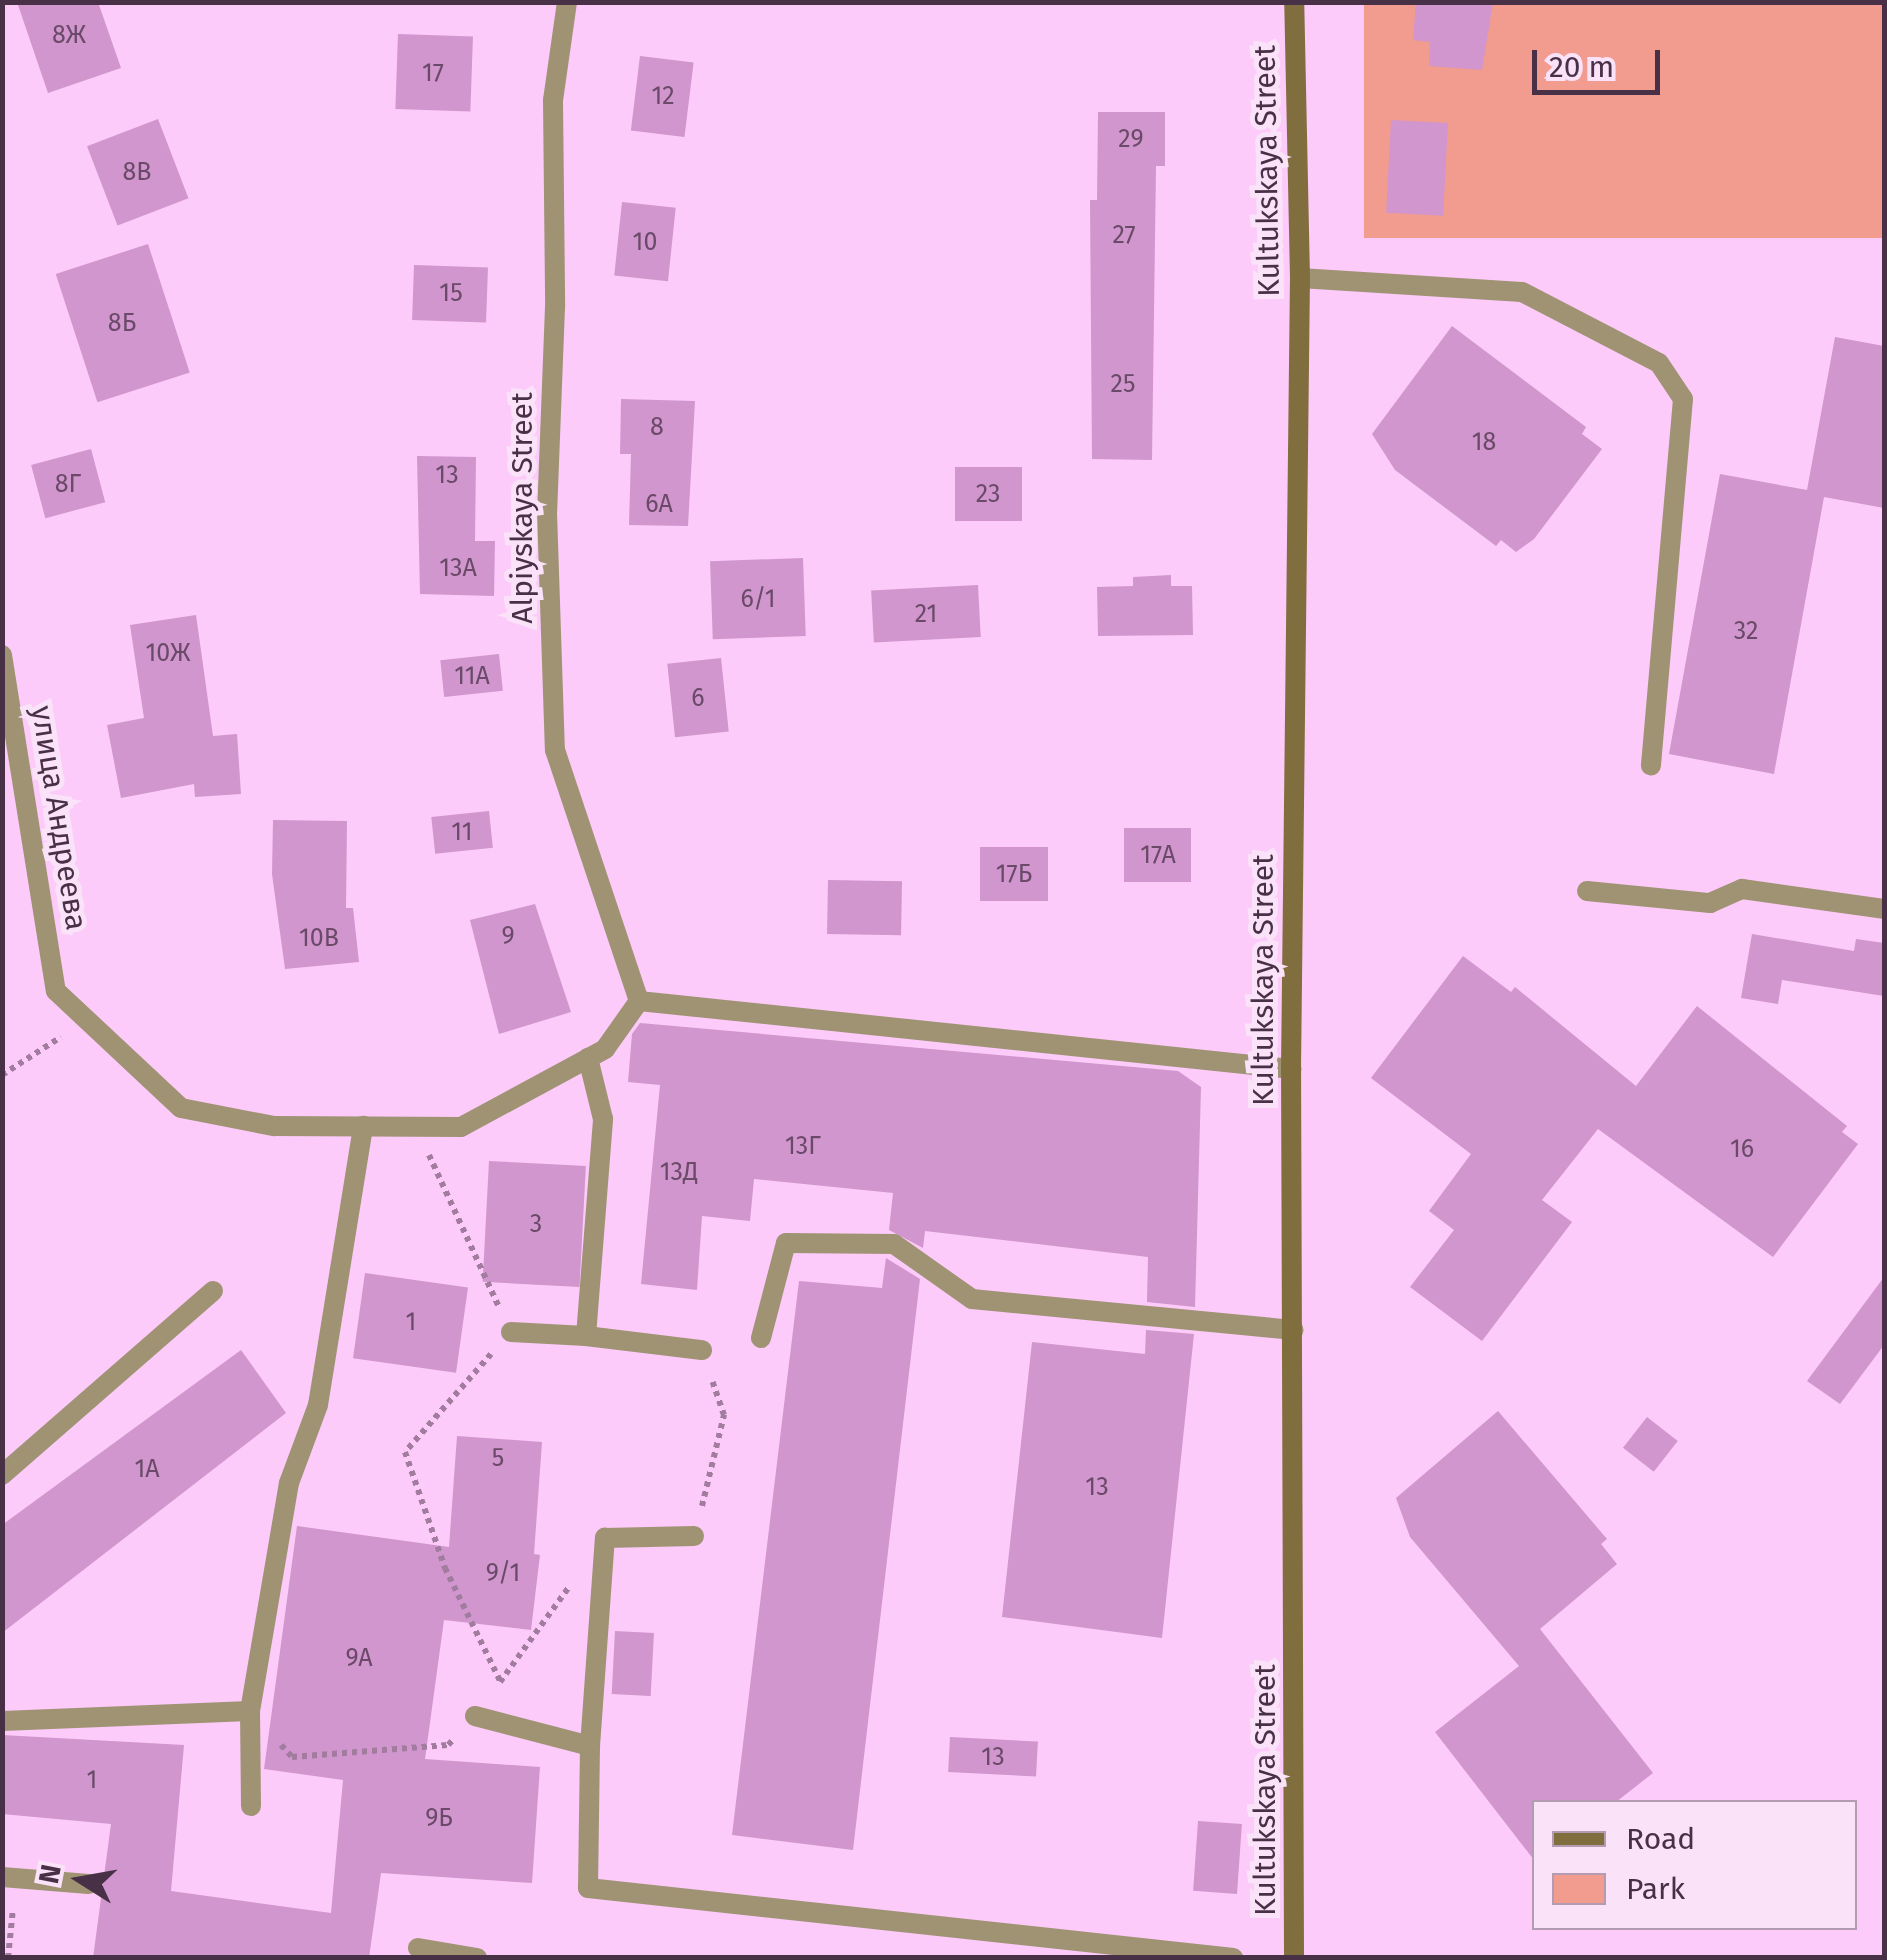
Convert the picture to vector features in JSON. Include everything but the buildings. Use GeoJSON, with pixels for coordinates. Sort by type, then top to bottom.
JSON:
{"type":"FeatureCollection","features":[{"type":"Feature","properties":{"kind":"street","name":"Alpiyskaya Street"},"geometry":{"type":"LineString","coordinates":[[567,2],[553,100],[555,307],[547,512],[556,750],[639,1001]]}},
{"type":"Feature","properties":{"kind":"street","name":"Kultukskaya Street"},"geometry":{"type":"LineString","coordinates":[[1294,2],[1300,278],[1291,1069],[1294,1958]]}},
{"type":"Feature","properties":{"kind":"street"},"geometry":{"type":"LineString","coordinates":[[1300,278],[1522,292],[1659,363],[1684,400],[1651,766]]}},
{"type":"Feature","properties":{"kind":"street","name":"улица Андреева"},"geometry":{"type":"LineString","coordinates":[[2,656],[56,991],[87,1020]]}},
{"type":"Feature","properties":{"kind":"street"},"geometry":{"type":"LineString","coordinates":[[1587,891],[1710,903],[1742,889],[1884,909]]}},
{"type":"Feature","properties":{"kind":"street"},"geometry":{"type":"LineString","coordinates":[[87,1020],[180,1108],[274,1126],[461,1127],[605,1049],[639,1001],[1291,1069]]}},
{"type":"Feature","properties":{"kind":"street"},"geometry":{"type":"LineString","coordinates":[[586,1336],[603,1119],[588,1058]]}},
{"type":"Feature","properties":{"kind":"street"},"geometry":{"type":"LineString","coordinates":[[251,1806],[250,1711],[289,1483],[318,1404],[364,1126]]}},
{"type":"Feature","properties":{"kind":"street"},"geometry":{"type":"LineString","coordinates":[[761,1338],[786,1243],[894,1244],[972,1298],[1294,1330]]}},
{"type":"Feature","properties":{"kind":"street"},"geometry":{"type":"LineString","coordinates":[[2,1476],[212,1291]]}},
{"type":"Feature","properties":{"kind":"street"},"geometry":{"type":"LineString","coordinates":[[511,1332],[586,1336],[702,1350]]}},
{"type":"Feature","properties":{"kind":"street"},"geometry":{"type":"LineString","coordinates":[[694,1536],[604,1538],[590,1746],[588,1888],[1234,1958]]}},
{"type":"Feature","properties":{"kind":"street"},"geometry":{"type":"LineString","coordinates":[[2,1720],[250,1711]]}},
{"type":"Feature","properties":{"kind":"street"},"geometry":{"type":"LineString","coordinates":[[475,1716],[590,1746]]}},
{"type":"Feature","properties":{"kind":"street"},"geometry":{"type":"LineString","coordinates":[[9,1878],[89,1884]]}},
{"type":"Feature","properties":{"kind":"street"},"geometry":{"type":"LineString","coordinates":[[418,1948],[477,1958]]}},
{"type":"Feature","properties":{"kind":"path"},"geometry":{"type":"LineString","coordinates":[[2,1074],[87,1020]]}},
{"type":"Feature","properties":{"kind":"path"},"geometry":{"type":"LineString","coordinates":[[416,1126],[511,1332],[405,1452],[446,1568],[500,1681]]}},
{"type":"Feature","properties":{"kind":"path"},"geometry":{"type":"LineString","coordinates":[[694,1536],[724,1415],[702,1350]]}},
{"type":"Feature","properties":{"kind":"path"},"geometry":{"type":"LineString","coordinates":[[250,1711],[292,1757],[448,1745],[475,1716],[604,1538]]}},
{"type":"Feature","properties":{"kind":"path"},"geometry":{"type":"LineString","coordinates":[[8,1958],[9,1878]]}},
{"type":"Feature","properties":{"kind":"green space"},"geometry":{"type":"Polygon","coordinates":[[[1364,3],[1884,3],[1884,238],[1364,238],[1364,3]]]}}]}
